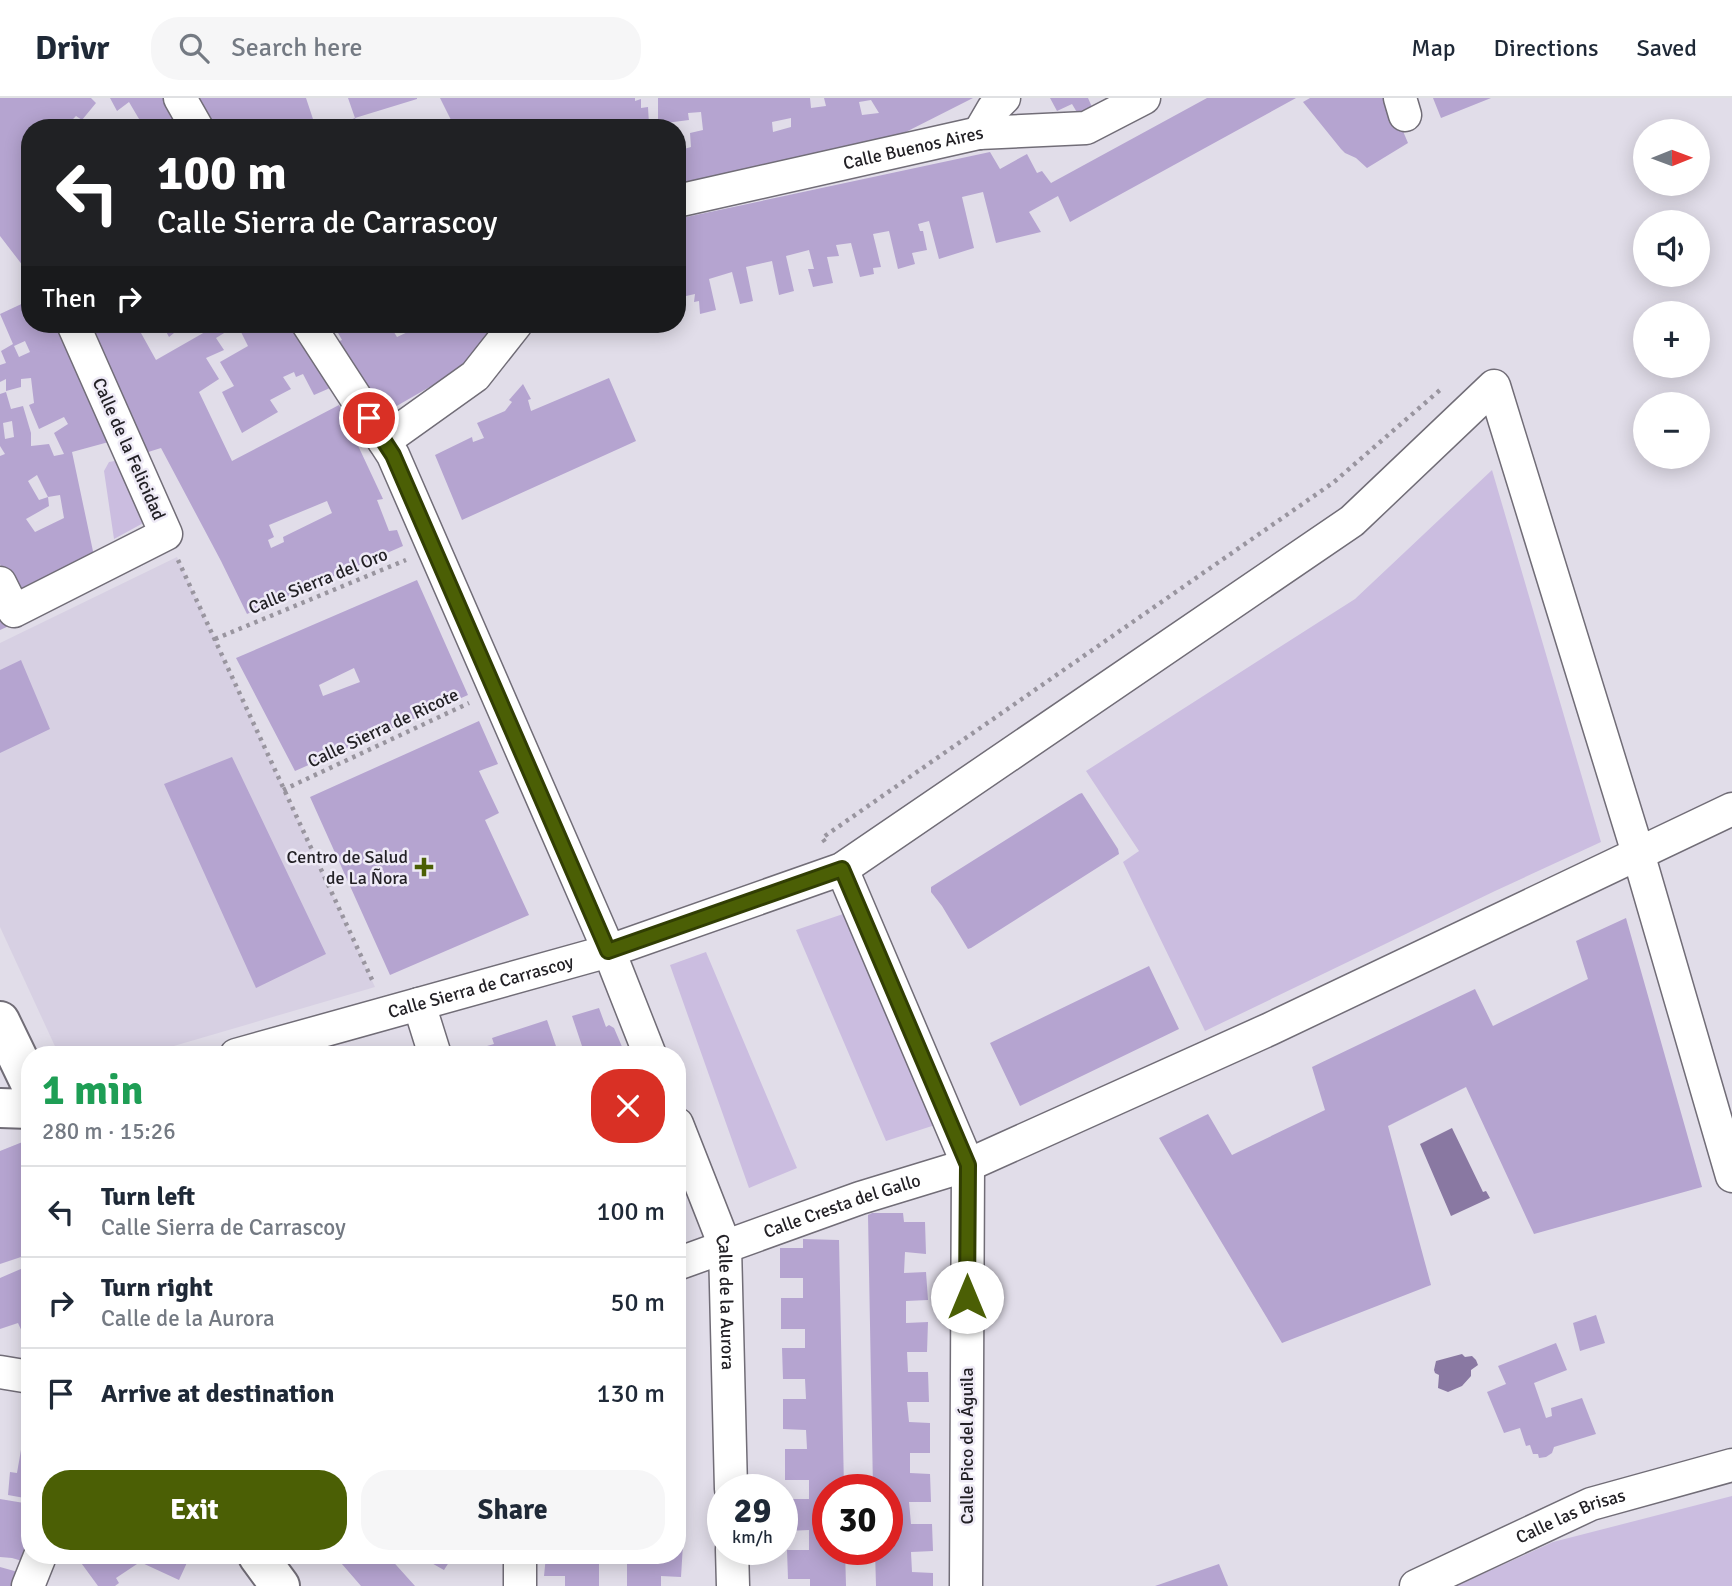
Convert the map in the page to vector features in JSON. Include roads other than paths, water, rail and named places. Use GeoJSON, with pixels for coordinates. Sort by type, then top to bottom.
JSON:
{"type":"FeatureCollection","features":[{"type":"Feature","properties":{"kind":"street"},"geometry":{"type":"LineString","coordinates":[[180,98],[192,119]]}},
{"type":"Feature","properties":{"kind":"street"},"geometry":{"type":"LineString","coordinates":[[979,134],[993,109],[1004,98]]}},
{"type":"Feature","properties":{"kind":"street","name":"Calle Buenos Aires"},"geometry":{"type":"LineString","coordinates":[[686,199],[979,134],[1086,128],[1144,98]]}},
{"type":"Feature","properties":{"kind":"street","name":"Calle de la Felicidad"},"geometry":{"type":"LineString","coordinates":[[0,583],[14,611],[166,534],[77,333]]}},
{"type":"Feature","properties":{"kind":"street"},"geometry":{"type":"LineString","coordinates":[[314,333],[393,455],[608,951],[646,1046]]}},
{"type":"Feature","properties":{"kind":"street"},"geometry":{"type":"LineString","coordinates":[[384,441],[475,376],[509,333]]}},
{"type":"Feature","properties":{"kind":"street","name":"Calle Sierra de Carrascoy"},"geometry":{"type":"LineString","coordinates":[[269,1046],[608,951],[842,869],[1352,521],[1494,387],[1638,853]]}},
{"type":"Feature","properties":{"kind":"street","name":"Calle Cresta del Gallo"},"geometry":{"type":"LineString","coordinates":[[686,1261],[860,1198],[968,1165],[1270,1029],[1732,809]]}},
{"type":"Feature","properties":{"kind":"street"},"geometry":{"type":"LineString","coordinates":[[1638,853],[1732,1176]]}},
{"type":"Feature","properties":{"kind":"street","name":"Calle Pico del Águila"},"geometry":{"type":"LineString","coordinates":[[842,869],[968,1165],[966,1586]]}},
{"type":"Feature","properties":{"kind":"street"},"geometry":{"type":"LineString","coordinates":[[419,1004],[432,1046]]}},
{"type":"Feature","properties":{"kind":"street"},"geometry":{"type":"LineString","coordinates":[[0,1021],[21,1064]]}},
{"type":"Feature","properties":{"kind":"street"},"geometry":{"type":"LineString","coordinates":[[0,1108],[21,1109]]}},
{"type":"Feature","properties":{"kind":"street","name":"Calle de la Aurora"},"geometry":{"type":"LineString","coordinates":[[686,1147],[725,1246],[731,1474]]}},
{"type":"Feature","properties":{"kind":"street"},"geometry":{"type":"LineString","coordinates":[[0,1373],[21,1376]]}},
{"type":"Feature","properties":{"kind":"street","name":"Calle las Brisas"},"geometry":{"type":"LineString","coordinates":[[1416,1586],[1591,1504],[1732,1465]]}},
{"type":"Feature","properties":{"kind":"street"},"geometry":{"type":"LineString","coordinates":[[28,1586],[37,1564]]}},
{"type":"Feature","properties":{"kind":"street"},"geometry":{"type":"LineString","coordinates":[[264,1564],[280,1586]]}},
{"type":"Feature","properties":{"kind":"street"},"geometry":{"type":"LineString","coordinates":[[520,1564],[520,1586]]}},
{"type":"Feature","properties":{"kind":"street"},"geometry":{"type":"LineString","coordinates":[[733,1565],[733,1586]]}},
{"type":"Feature","properties":{"kind":"place","name":"Centro de Salud de La Ñora"},"geometry":{"type":"Point","coordinates":[424,867]}}]}
